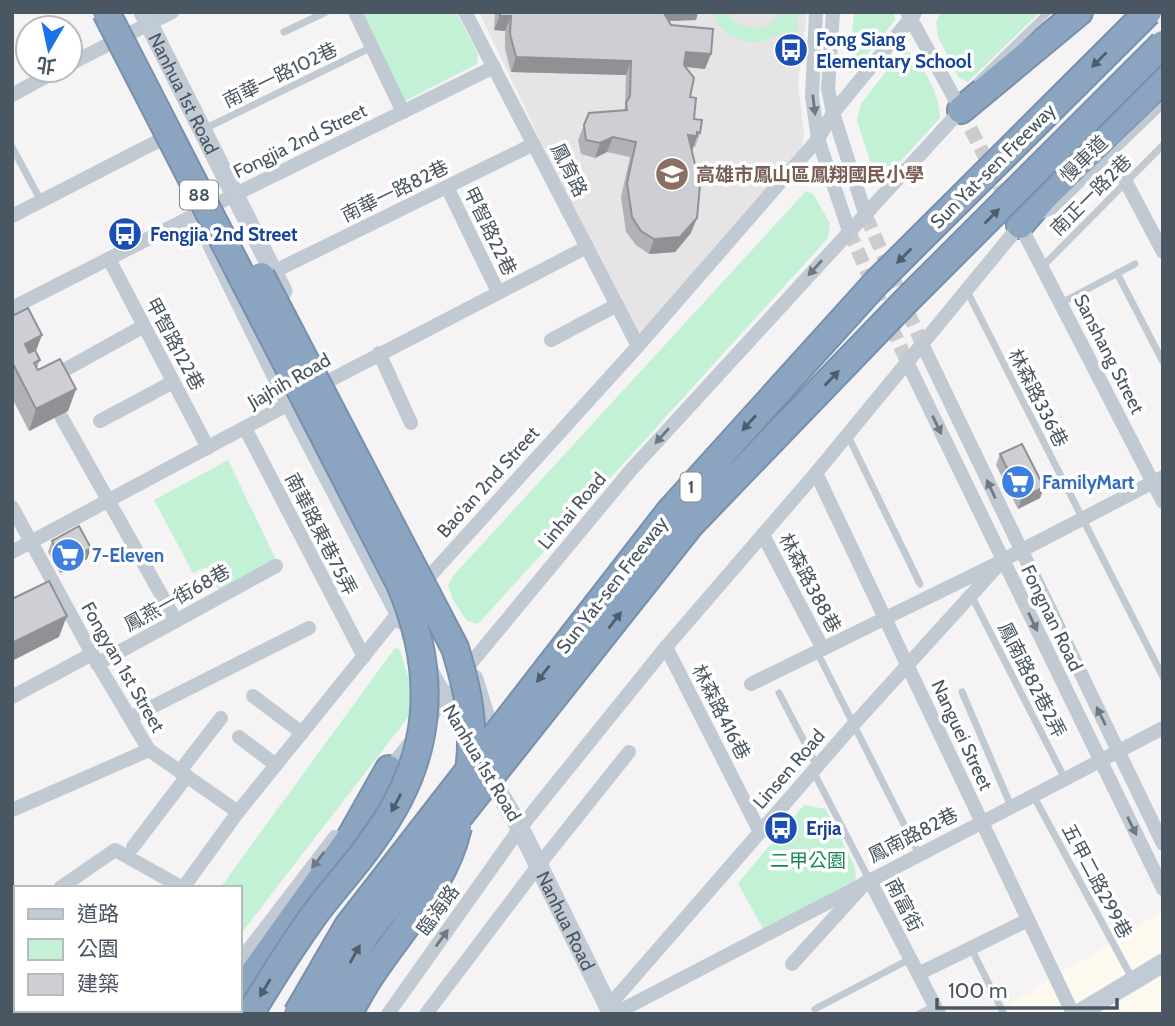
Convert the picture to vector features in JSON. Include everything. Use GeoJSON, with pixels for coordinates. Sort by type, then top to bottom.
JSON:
{"type":"FeatureCollection","features":[{"type":"Feature","properties":{"kind":"highway","name":"88"},"geometry":{"type":"LineString","coordinates":[[106,12],[309,375]]}},
{"type":"Feature","properties":{"kind":"highway"},"geometry":{"type":"LineString","coordinates":[[961,101],[1079,12]]}},
{"type":"Feature","properties":{"kind":"highway","name":"Sun Yat-sen Freeway"},"geometry":{"type":"LineString","coordinates":[[297,1014],[348,926],[670,510],[877,282],[1147,12]]}},
{"type":"Feature","properties":{"kind":"highway","name":"88"},"geometry":{"type":"LineString","coordinates":[[139,16],[309,375]]}},
{"type":"Feature","properties":{"kind":"highway","name":"Sun Yat-sen Freeway"},"geometry":{"type":"LineString","coordinates":[[322,1014],[366,934],[691,524],[904,303],[1163,44]]}},
{"type":"Feature","properties":{"kind":"highway"},"geometry":{"type":"LineString","coordinates":[[1020,225],[1044,197],[1163,80]]}},
{"type":"Feature","properties":{"kind":"highway"},"geometry":{"type":"LineString","coordinates":[[250,1014],[290,949],[374,839],[396,804],[417,754],[424,709],[424,667],[412,612],[309,375]]}},
{"type":"Feature","properties":{"kind":"highway"},"geometry":{"type":"LineString","coordinates":[[309,375],[455,648],[469,692],[471,719],[471,753],[465,799],[448,862],[437,883],[373,972],[348,1014]]}},
{"type":"Feature","properties":{"kind":"highway"},"geometry":{"type":"LineString","coordinates":[[242,989],[350,838],[389,769]]}},
{"type":"Feature","properties":{"kind":"main road","name":"Nanhua 1st Road"},"geometry":{"type":"LineString","coordinates":[[96,12],[290,404],[444,700],[520,828]]}},
{"type":"Feature","properties":{"kind":"main road","name":"Nanhua 1st Road"},"geometry":{"type":"LineString","coordinates":[[139,16],[202,131],[273,272],[309,375],[427,578],[470,663],[520,828]]}},
{"type":"Feature","properties":{"kind":"main road","name":"Nanhua Road"},"geometry":{"type":"LineString","coordinates":[[520,828],[612,1011]]}},
{"type":"Feature","properties":{"kind":"main road"},"geometry":{"type":"LineString","coordinates":[[1076,1014],[1163,963]]}},
{"type":"Feature","properties":{"kind":"street"},"geometry":{"type":"LineString","coordinates":[[84,56],[111,41],[139,16],[172,12]]}},
{"type":"Feature","properties":{"kind":"street"},"geometry":{"type":"LineString","coordinates":[[355,12],[403,112]]}},
{"type":"Feature","properties":{"kind":"street","name":"鳳育路"},"geometry":{"type":"LineString","coordinates":[[465,12],[638,345]]}},
{"type":"Feature","properties":{"kind":"street"},"geometry":{"type":"LineString","coordinates":[[816,12],[812,96],[818,139],[849,231]]}},
{"type":"Feature","properties":{"kind":"street"},"geometry":{"type":"LineString","coordinates":[[833,12],[828,89],[866,216]]}},
{"type":"Feature","properties":{"kind":"street"},"geometry":{"type":"LineString","coordinates":[[911,14],[961,101]]}},
{"type":"Feature","properties":{"kind":"street","name":"Bao'an 2nd Street"},"geometry":{"type":"LineString","coordinates":[[184,886],[238,812],[427,578],[638,345],[818,139],[833,113],[911,14]]}},
{"type":"Feature","properties":{"kind":"street","name":"Fongjia 2nd Street"},"geometry":{"type":"LineString","coordinates":[[12,307],[494,67]]}},
{"type":"Feature","properties":{"kind":"street"},"geometry":{"type":"LineString","coordinates":[[12,95],[32,84]]}},
{"type":"Feature","properties":{"kind":"street","name":"Linhai Road"},"geometry":{"type":"LineString","coordinates":[[242,958],[470,663],[631,470],[849,231],[866,216],[961,101]]}},
{"type":"Feature","properties":{"kind":"street"},"geometry":{"type":"LineString","coordinates":[[12,216],[160,140]]}},
{"type":"Feature","properties":{"kind":"street","name":"南華一路82巷"},"geometry":{"type":"LineString","coordinates":[[273,272],[534,144]]}},
{"type":"Feature","properties":{"kind":"street"},"geometry":{"type":"LineString","coordinates":[[1126,183],[1163,252]]}},
{"type":"Feature","properties":{"kind":"street","name":"甲智路22巷"},"geometry":{"type":"LineString","coordinates":[[447,187],[498,292]]}},
{"type":"Feature","properties":{"kind":"street","name":"Sanshang Street"},"geometry":{"type":"LineString","coordinates":[[1020,225],[1158,480],[1163,502]]}},
{"type":"Feature","properties":{"kind":"street","name":"臨海路"},"geometry":{"type":"LineString","coordinates":[[387,1014],[520,828],[666,647],[848,436],[1020,225]]}},
{"type":"Feature","properties":{"kind":"street","name":"Jiajhih Road"},"geometry":{"type":"LineString","coordinates":[[12,552],[290,404],[309,375],[379,353],[587,247]]}},
{"type":"Feature","properties":{"kind":"street","name":"甲智路122巷"},"geometry":{"type":"LineString","coordinates":[[108,259],[208,448]]}},
{"type":"Feature","properties":{"kind":"street"},"geometry":{"type":"LineString","coordinates":[[551,340],[617,305]]}},
{"type":"Feature","properties":{"kind":"street"},"geometry":{"type":"LineString","coordinates":[[38,384],[144,326]]}},
{"type":"Feature","properties":{"kind":"street","name":"Fongnan Road"},"geometry":{"type":"LineString","coordinates":[[923,346],[1117,751],[1158,822],[1163,844]]}},
{"type":"Feature","properties":{"kind":"street"},"geometry":{"type":"LineString","coordinates":[[379,353],[411,423]]}},
{"type":"Feature","properties":{"kind":"street","name":"Fongnan Road"},"geometry":{"type":"LineString","coordinates":[[908,364],[1163,889]]}},
{"type":"Feature","properties":{"kind":"street"},"geometry":{"type":"LineString","coordinates":[[100,421],[173,382]]}},
{"type":"Feature","properties":{"kind":"street"},"geometry":{"type":"LineString","coordinates":[[62,418],[176,621]]}},
{"type":"Feature","properties":{"kind":"street","name":"南華路東巷75弄"},"geometry":{"type":"LineString","coordinates":[[245,428],[364,657]]}},
{"type":"Feature","properties":{"kind":"street","name":"Nanguei Street"},"geometry":{"type":"LineString","coordinates":[[816,474],[1028,920],[1076,1014]]}},
{"type":"Feature","properties":{"kind":"street"},"geometry":{"type":"LineString","coordinates":[[751,684],[1003,561],[1158,480]]}},
{"type":"Feature","properties":{"kind":"street","name":"Fongyan 1st Street"},"geometry":{"type":"LineString","coordinates":[[12,507],[94,659],[149,750],[238,812]]}},
{"type":"Feature","properties":{"kind":"street","name":"林森路388巷"},"geometry":{"type":"LineString","coordinates":[[763,536],[820,650]]}},
{"type":"Feature","properties":{"kind":"street","name":"Linsen Road"},"geometry":{"type":"LineString","coordinates":[[612,1011],[760,832],[854,724],[1003,561]]}},
{"type":"Feature","properties":{"kind":"street","name":"鳳燕一街68巷"},"geometry":{"type":"LineString","coordinates":[[12,696],[176,621],[276,566]]}},
{"type":"Feature","properties":{"kind":"street"},"geometry":{"type":"LineString","coordinates":[[130,718],[309,628]]}},
{"type":"Feature","properties":{"kind":"street","name":"林森路416巷"},"geometry":{"type":"LineString","coordinates":[[666,647],[760,832]]}},
{"type":"Feature","properties":{"kind":"street"},"geometry":{"type":"LineString","coordinates":[[253,695],[302,733]]}},
{"type":"Feature","properties":{"kind":"street"},"geometry":{"type":"LineString","coordinates":[[133,847],[221,718]]}},
{"type":"Feature","properties":{"kind":"street","name":"鳳南路82巷"},"geometry":{"type":"LineString","coordinates":[[612,1011],[1163,727]]}},
{"type":"Feature","properties":{"kind":"street"},"geometry":{"type":"LineString","coordinates":[[239,737],[276,765]]}},
{"type":"Feature","properties":{"kind":"street"},"geometry":{"type":"LineString","coordinates":[[12,810],[149,750]]}},
{"type":"Feature","properties":{"kind":"street"},"geometry":{"type":"LineString","coordinates":[[426,1014],[538,866],[629,752]]}},
{"type":"Feature","properties":{"kind":"street"},"geometry":{"type":"LineString","coordinates":[[63,886],[115,849],[180,886]]}},
{"type":"Feature","properties":{"kind":"street","name":"南富街"},"geometry":{"type":"LineString","coordinates":[[792,964],[869,879],[937,1010]]}},
{"type":"Feature","properties":{"kind":"street"},"geometry":{"type":"LineString","coordinates":[[918,974],[1028,920]]}},
{"type":"Feature","properties":{"kind":"lane"},"geometry":{"type":"LineString","coordinates":[[284,32],[327,12]]}},
{"type":"Feature","properties":{"kind":"lane"},"geometry":{"type":"LineString","coordinates":[[974,83],[1048,12]]}},
{"type":"Feature","properties":{"kind":"lane"},"geometry":{"type":"LineString","coordinates":[[961,101],[1070,12]]}},
{"type":"Feature","properties":{"kind":"lane","name":"南華一路102巷"},"geometry":{"type":"LineString","coordinates":[[202,131],[372,47]]}},
{"type":"Feature","properties":{"kind":"lane","name":"慢車道"},"geometry":{"type":"LineString","coordinates":[[1020,225],[1052,211],[1163,105]]}},
{"type":"Feature","properties":{"kind":"lane","name":"南正一路2巷"},"geometry":{"type":"LineString","coordinates":[[1042,267],[1163,145]]}},
{"type":"Feature","properties":{"kind":"lane"},"geometry":{"type":"LineString","coordinates":[[12,147],[41,201]]}},
{"type":"Feature","properties":{"kind":"lane"},"geometry":{"type":"LineString","coordinates":[[1061,303],[1135,264]]}},
{"type":"Feature","properties":{"kind":"lane"},"geometry":{"type":"LineString","coordinates":[[1117,273],[1163,362]]}},
{"type":"Feature","properties":{"kind":"lane","name":"林森路336巷"},"geometry":{"type":"LineString","coordinates":[[967,291],[1163,677]]}},
{"type":"Feature","properties":{"kind":"lane"},"geometry":{"type":"LineString","coordinates":[[848,436],[920,584]]}},
{"type":"Feature","properties":{"kind":"lane","name":"鳳南路82巷2弄"},"geometry":{"type":"LineString","coordinates":[[971,595],[1065,779]]}},
{"type":"Feature","properties":{"kind":"lane","name":"林森路388巷"},"geometry":{"type":"LineString","coordinates":[[820,650],[919,853]]}},
{"type":"Feature","properties":{"kind":"lane"},"geometry":{"type":"LineString","coordinates":[[962,692],[1011,806]]}},
{"type":"Feature","properties":{"kind":"lane"},"geometry":{"type":"LineString","coordinates":[[779,693],[869,879]]}},
{"type":"Feature","properties":{"kind":"lane","name":"五甲二路299巷"},"geometry":{"type":"LineString","coordinates":[[1033,795],[1133,981]]}},
{"type":"Feature","properties":{"kind":"lane"},"geometry":{"type":"LineString","coordinates":[[971,948],[1004,1014]]}},
{"type":"Feature","properties":{"kind":"lane"},"geometry":{"type":"LineString","coordinates":[[815,1009],[911,959]]}},
{"type":"Feature","properties":{"kind":"lane"},"geometry":{"type":"LineString","coordinates":[[919,1014],[937,1010]]}},
{"type":"Feature","properties":{"kind":"shaded area","name":"高雄市鳳山區鳳翔國民小學"},"geometry":{"type":"Polygon","coordinates":[[[479,12],[807,12],[798,83],[804,133],[801,158],[637,342],[479,12]]]}},
{"type":"Feature","properties":{"kind":"shaded area"},"geometry":{"type":"Polygon","coordinates":[[[1163,910],[1163,1014],[994,1014],[1158,914],[1163,910]]]}},
{"type":"Feature","properties":{"kind":"green space"},"geometry":{"type":"Polygon","coordinates":[[[361,12],[456,12],[478,54],[477,64],[405,101],[361,12]]]}},
{"type":"Feature","properties":{"kind":"green space"},"geometry":{"type":"Polygon","coordinates":[[[714,12],[728,12],[732,20],[739,24],[759,28],[771,23],[781,12],[797,12],[798,64],[785,65],[785,31],[762,41],[744,41],[724,31],[715,19],[714,12]]]}},
{"type":"Feature","properties":{"kind":"green space"},"geometry":{"type":"Polygon","coordinates":[[[854,12],[894,12],[895,20],[852,73],[848,72],[854,12]]]}},
{"type":"Feature","properties":{"kind":"green space"},"geometry":{"type":"Polygon","coordinates":[[[941,12],[1040,12],[968,82],[959,78],[938,37],[936,23],[941,12]]]}},
{"type":"Feature","properties":{"kind":"green space"},"geometry":{"type":"Polygon","coordinates":[[[904,48],[918,62],[929,80],[937,99],[940,118],[886,177],[873,171],[857,120],[861,104],[904,48]]]}},
{"type":"Feature","properties":{"kind":"green space"},"geometry":{"type":"Polygon","coordinates":[[[806,191],[814,195],[830,224],[828,238],[478,624],[467,621],[453,600],[448,586],[453,576],[806,191]]]}},
{"type":"Feature","properties":{"kind":"green space"},"geometry":{"type":"Polygon","coordinates":[[[228,460],[280,568],[224,600],[206,567],[193,573],[154,500],[228,460]]]}},
{"type":"Feature","properties":{"kind":"green space"},"geometry":{"type":"Polygon","coordinates":[[[395,648],[400,650],[413,693],[409,716],[242,932],[242,886],[221,886],[395,648]]]}},
{"type":"Feature","properties":{"kind":"green space","name":"二甲公園"},"geometry":{"type":"Polygon","coordinates":[[[804,805],[826,809],[855,867],[856,880],[763,929],[738,883],[804,805]]]}},
{"type":"Feature","properties":{"kind":"building"},"geometry":{"type":"Polygon","coordinates":[[[500,12],[670,12],[664,13],[671,25],[713,29],[711,54],[686,52],[684,65],[694,78],[690,97],[696,98],[694,119],[702,120],[700,133],[697,132],[697,136],[688,135],[700,185],[697,218],[680,237],[654,239],[641,231],[632,217],[627,183],[636,142],[613,137],[600,143],[586,140],[584,125],[589,113],[627,110],[631,61],[516,57],[510,34],[511,16],[500,16],[500,12]]]}},
{"type":"Feature","properties":{"kind":"building"},"geometry":{"type":"Polygon","coordinates":[[[28,308],[42,335],[25,344],[29,353],[35,350],[40,360],[34,363],[38,370],[60,359],[76,389],[36,409],[12,362],[12,316],[28,308]]]}},
{"type":"Feature","properties":{"kind":"building"},"geometry":{"type":"Polygon","coordinates":[[[1022,444],[1044,487],[1022,498],[1000,454],[1022,444]]]}},
{"type":"Feature","properties":{"kind":"building"},"geometry":{"type":"Polygon","coordinates":[[[79,526],[91,548],[64,563],[52,541],[79,526]]]}},
{"type":"Feature","properties":{"kind":"building"},"geometry":{"type":"Polygon","coordinates":[[[49,581],[67,616],[12,643],[12,599],[49,581]]]}},
{"type":"Feature","properties":{"kind":"tunnel"},"geometry":{"type":"LineString","coordinates":[[961,110],[1008,202]]}},
{"type":"Feature","properties":{"kind":"tunnel"},"geometry":{"type":"LineString","coordinates":[[866,216],[923,346]]}},
{"type":"Feature","properties":{"kind":"tunnel"},"geometry":{"type":"LineString","coordinates":[[849,231],[908,364]]}},
{"type":"Feature","properties":{"kind":"place","name":"Fong Siang Elementary School"},"geometry":{"type":"Point","coordinates":[791,50]}},
{"type":"Feature","properties":{"kind":"place","name":"高雄市鳳山區鳳翔國民小學"},"geometry":{"type":"Point","coordinates":[672,174]}},
{"type":"Feature","properties":{"kind":"place","name":"Fengjia 2nd Street"},"geometry":{"type":"Point","coordinates":[125,234]}},
{"type":"Feature","properties":{"kind":"place","name":"FamilyMart"},"geometry":{"type":"Point","coordinates":[1018,482]}},
{"type":"Feature","properties":{"kind":"place","name":"7-Eleven"},"geometry":{"type":"Point","coordinates":[68,555]}},
{"type":"Feature","properties":{"kind":"place","name":"Erjia"},"geometry":{"type":"Point","coordinates":[781,828]}}]}
